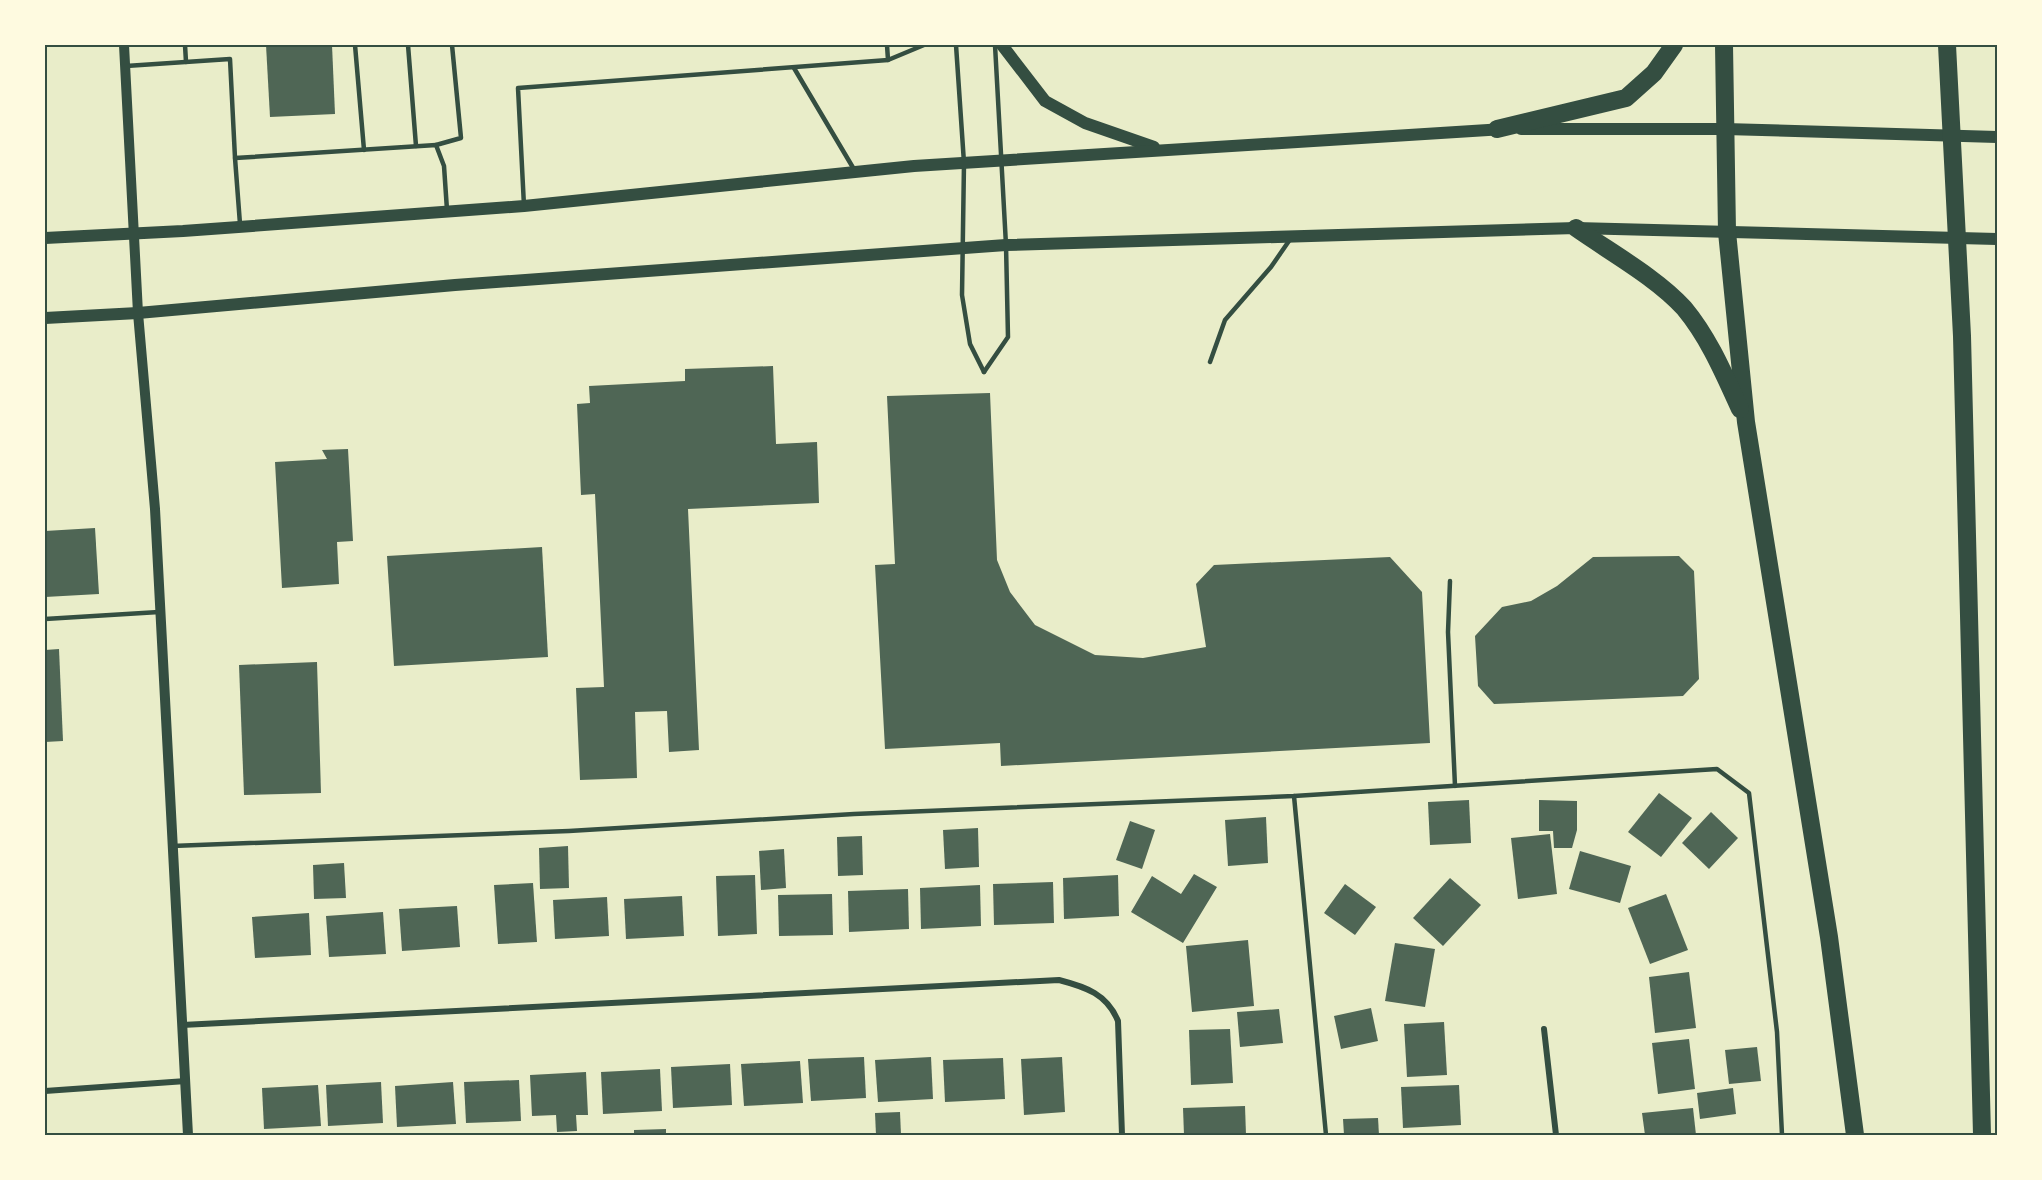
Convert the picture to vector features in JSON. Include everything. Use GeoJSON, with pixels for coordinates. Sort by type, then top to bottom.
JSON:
{"type":"FeatureCollection","features":[{"type":"Feature","properties":{"kind":"highway"},"geometry":{"type":"LineString","coordinates":[[1497,129],[1626,98],[1654,73],[1674,45]]}},
{"type":"Feature","properties":{"kind":"highway"},"geometry":{"type":"LineString","coordinates":[[1724,45],[1727,232],[1746,422],[1829,937],[1855,1135]]}},
{"type":"Feature","properties":{"kind":"highway"},"geometry":{"type":"LineString","coordinates":[[1947,45],[1962,336],[1982,1135]]}},
{"type":"Feature","properties":{"kind":"highway"},"geometry":{"type":"LineString","coordinates":[[1576,228],[1654,283],[1683,307],[1709,343],[1746,422]]}},
{"type":"Feature","properties":{"kind":"main road"},"geometry":{"type":"LineString","coordinates":[[1002,45],[1045,101],[1085,123],[1161,149]]}},
{"type":"Feature","properties":{"kind":"main road"},"geometry":{"type":"LineString","coordinates":[[45,238],[524,206],[855,171],[1161,149],[1497,129],[1725,129],[1997,137]]}},
{"type":"Feature","properties":{"kind":"main road"},"geometry":{"type":"LineString","coordinates":[[45,318],[138,313],[467,284],[1006,245],[1576,228],[1997,239]]}},
{"type":"Feature","properties":{"kind":"street"},"geometry":{"type":"LineString","coordinates":[[124,45],[138,313],[155,509],[188,1135]]}},
{"type":"Feature","properties":{"kind":"street"},"geometry":{"type":"LineString","coordinates":[[182,1025],[1059,980],[1082,986],[1103,997],[1113,1008],[1118,1021],[1122,1135]]}},
{"type":"Feature","properties":{"kind":"street"},"geometry":{"type":"LineString","coordinates":[[1544,1029],[1556,1135]]}},
{"type":"Feature","properties":{"kind":"street"},"geometry":{"type":"LineString","coordinates":[[45,1091],[186,1080]]}},
{"type":"Feature","properties":{"kind":"lane"},"geometry":{"type":"LineString","coordinates":[[185,45],[186,62]]}},
{"type":"Feature","properties":{"kind":"lane"},"geometry":{"type":"LineString","coordinates":[[355,45],[364,150]]}},
{"type":"Feature","properties":{"kind":"lane"},"geometry":{"type":"LineString","coordinates":[[408,45],[416,146]]}},
{"type":"Feature","properties":{"kind":"lane"},"geometry":{"type":"LineString","coordinates":[[235,158],[436,145],[461,138],[452,45]]}},
{"type":"Feature","properties":{"kind":"lane"},"geometry":{"type":"LineString","coordinates":[[887,45],[888,60]]}},
{"type":"Feature","properties":{"kind":"lane"},"geometry":{"type":"LineString","coordinates":[[524,206],[518,88],[888,60],[924,45]]}},
{"type":"Feature","properties":{"kind":"lane"},"geometry":{"type":"LineString","coordinates":[[956,45],[964,163],[962,295],[970,344],[984,372],[1008,337],[1006,245],[995,45]]}},
{"type":"Feature","properties":{"kind":"lane"},"geometry":{"type":"LineString","coordinates":[[124,66],[230,59],[240,226]]}},
{"type":"Feature","properties":{"kind":"lane"},"geometry":{"type":"LineString","coordinates":[[794,68],[855,171]]}},
{"type":"Feature","properties":{"kind":"lane"},"geometry":{"type":"LineString","coordinates":[[436,145],[444,166],[447,210]]}},
{"type":"Feature","properties":{"kind":"lane"},"geometry":{"type":"LineString","coordinates":[[1210,362],[1225,320],[1293,236]]}},
{"type":"Feature","properties":{"kind":"lane"},"geometry":{"type":"LineString","coordinates":[[1450,581],[1448,632],[1455,786]]}},
{"type":"Feature","properties":{"kind":"lane"},"geometry":{"type":"LineString","coordinates":[[45,618],[160,612]]}},
{"type":"Feature","properties":{"kind":"lane"},"geometry":{"type":"LineString","coordinates":[[172,846],[558,832],[854,814],[1294,796],[1717,769],[1749,793],[1777,1032],[1782,1135]]}},
{"type":"Feature","properties":{"kind":"lane"},"geometry":{"type":"LineString","coordinates":[[1294,796],[1326,1135]]}},
{"type":"Feature","properties":{"kind":"building"},"geometry":{"type":"Polygon","coordinates":[[[266,45],[332,45],[335,114],[270,117],[266,45]]]}},
{"type":"Feature","properties":{"kind":"building"},"geometry":{"type":"Polygon","coordinates":[[[773,366],[776,444],[817,442],[819,503],[688,509],[699,750],[669,752],[667,711],[635,712],[637,778],[580,780],[576,688],[604,687],[595,494],[581,495],[577,404],[590,403],[589,386],[685,381],[685,369],[773,366]]]}},
{"type":"Feature","properties":{"kind":"building"},"geometry":{"type":"Polygon","coordinates":[[[990,393],[997,560],[1010,592],[1035,625],[1095,655],[1143,658],[1206,647],[1196,584],[1214,565],[1390,557],[1422,592],[1430,743],[1001,766],[1000,743],[885,749],[875,565],[895,564],[887,396],[990,393]]]}},
{"type":"Feature","properties":{"kind":"building"},"geometry":{"type":"Polygon","coordinates":[[[348,449],[353,541],[337,542],[339,584],[282,588],[275,462],[327,459],[322,450],[348,449]]]}},
{"type":"Feature","properties":{"kind":"building"},"geometry":{"type":"Polygon","coordinates":[[[95,528],[99,594],[45,597],[45,531],[95,528]]]}},
{"type":"Feature","properties":{"kind":"building"},"geometry":{"type":"Polygon","coordinates":[[[542,547],[548,657],[394,666],[387,556],[542,547]]]}},
{"type":"Feature","properties":{"kind":"building"},"geometry":{"type":"Polygon","coordinates":[[[1679,556],[1694,571],[1699,679],[1683,696],[1494,704],[1478,686],[1475,636],[1502,607],[1531,601],[1557,586],[1593,557],[1679,556]]]}},
{"type":"Feature","properties":{"kind":"building"},"geometry":{"type":"Polygon","coordinates":[[[59,649],[63,741],[45,742],[45,650],[59,649]]]}},
{"type":"Feature","properties":{"kind":"building"},"geometry":{"type":"Polygon","coordinates":[[[317,662],[321,793],[244,795],[239,665],[317,662]]]}},
{"type":"Feature","properties":{"kind":"building"},"geometry":{"type":"Polygon","coordinates":[[[1659,793],[1692,818],[1661,857],[1628,832],[1659,793]]]}},
{"type":"Feature","properties":{"kind":"building"},"geometry":{"type":"Polygon","coordinates":[[[1469,800],[1471,843],[1430,845],[1428,802],[1469,800]]]}},
{"type":"Feature","properties":{"kind":"building"},"geometry":{"type":"Polygon","coordinates":[[[1539,800],[1577,801],[1577,830],[1572,848],[1554,848],[1553,831],[1539,831],[1539,800]]]}},
{"type":"Feature","properties":{"kind":"building"},"geometry":{"type":"Polygon","coordinates":[[[1711,812],[1738,838],[1709,869],[1682,843],[1711,812]]]}},
{"type":"Feature","properties":{"kind":"building"},"geometry":{"type":"Polygon","coordinates":[[[1266,817],[1268,863],[1228,866],[1225,820],[1266,817]]]}},
{"type":"Feature","properties":{"kind":"building"},"geometry":{"type":"Polygon","coordinates":[[[1130,821],[1155,830],[1142,869],[1116,860],[1130,821]]]}},
{"type":"Feature","properties":{"kind":"building"},"geometry":{"type":"Polygon","coordinates":[[[978,828],[979,867],[945,869],[943,830],[978,828]]]}},
{"type":"Feature","properties":{"kind":"building"},"geometry":{"type":"Polygon","coordinates":[[[1550,834],[1557,894],[1518,899],[1511,838],[1550,834]]]}},
{"type":"Feature","properties":{"kind":"building"},"geometry":{"type":"Polygon","coordinates":[[[862,836],[863,875],[838,876],[837,837],[862,836]]]}},
{"type":"Feature","properties":{"kind":"building"},"geometry":{"type":"Polygon","coordinates":[[[568,846],[569,888],[540,889],[539,848],[568,846]]]}},
{"type":"Feature","properties":{"kind":"building"},"geometry":{"type":"Polygon","coordinates":[[[784,849],[786,888],[761,890],[759,851],[784,849]]]}},
{"type":"Feature","properties":{"kind":"building"},"geometry":{"type":"Polygon","coordinates":[[[1580,851],[1631,866],[1620,903],[1569,889],[1580,851]]]}},
{"type":"Feature","properties":{"kind":"building"},"geometry":{"type":"Polygon","coordinates":[[[344,863],[346,898],[314,899],[313,865],[344,863]]]}},
{"type":"Feature","properties":{"kind":"building"},"geometry":{"type":"Polygon","coordinates":[[[1194,874],[1217,887],[1183,943],[1131,912],[1152,876],[1181,894],[1194,874]]]}},
{"type":"Feature","properties":{"kind":"building"},"geometry":{"type":"Polygon","coordinates":[[[755,875],[757,934],[718,936],[716,876],[755,875]]]}},
{"type":"Feature","properties":{"kind":"building"},"geometry":{"type":"Polygon","coordinates":[[[1118,875],[1119,916],[1064,919],[1063,878],[1118,875]]]}},
{"type":"Feature","properties":{"kind":"building"},"geometry":{"type":"Polygon","coordinates":[[[1450,878],[1481,905],[1443,946],[1413,918],[1450,878]]]}},
{"type":"Feature","properties":{"kind":"building"},"geometry":{"type":"Polygon","coordinates":[[[1053,882],[1054,923],[994,925],[993,884],[1053,882]]]}},
{"type":"Feature","properties":{"kind":"building"},"geometry":{"type":"Polygon","coordinates":[[[533,883],[537,942],[498,944],[494,885],[533,883]]]}},
{"type":"Feature","properties":{"kind":"building"},"geometry":{"type":"Polygon","coordinates":[[[1345,884],[1376,907],[1355,935],[1324,913],[1345,884]]]}},
{"type":"Feature","properties":{"kind":"building"},"geometry":{"type":"Polygon","coordinates":[[[980,885],[981,926],[921,929],[920,888],[980,885]]]}},
{"type":"Feature","properties":{"kind":"building"},"geometry":{"type":"Polygon","coordinates":[[[908,889],[909,929],[849,932],[848,891],[908,889]]]}},
{"type":"Feature","properties":{"kind":"building"},"geometry":{"type":"Polygon","coordinates":[[[832,894],[833,935],[779,936],[778,895],[832,894]]]}},
{"type":"Feature","properties":{"kind":"building"},"geometry":{"type":"Polygon","coordinates":[[[1666,894],[1688,950],[1650,964],[1628,908],[1666,894]]]}},
{"type":"Feature","properties":{"kind":"building"},"geometry":{"type":"Polygon","coordinates":[[[682,896],[684,936],[626,939],[624,899],[682,896]]]}},
{"type":"Feature","properties":{"kind":"building"},"geometry":{"type":"Polygon","coordinates":[[[607,897],[609,936],[555,939],[553,900],[607,897]]]}},
{"type":"Feature","properties":{"kind":"building"},"geometry":{"type":"Polygon","coordinates":[[[457,906],[460,947],[402,951],[399,909],[457,906]]]}},
{"type":"Feature","properties":{"kind":"building"},"geometry":{"type":"Polygon","coordinates":[[[383,912],[386,954],[329,957],[326,916],[383,912]]]}},
{"type":"Feature","properties":{"kind":"building"},"geometry":{"type":"Polygon","coordinates":[[[309,913],[311,955],[255,958],[252,917],[309,913]]]}},
{"type":"Feature","properties":{"kind":"building"},"geometry":{"type":"Polygon","coordinates":[[[1248,940],[1254,1006],[1192,1012],[1186,946],[1248,940]]]}},
{"type":"Feature","properties":{"kind":"building"},"geometry":{"type":"Polygon","coordinates":[[[1395,943],[1435,949],[1425,1007],[1385,1001],[1395,943]]]}},
{"type":"Feature","properties":{"kind":"building"},"geometry":{"type":"Polygon","coordinates":[[[1689,972],[1696,1028],[1655,1033],[1649,977],[1689,972]]]}},
{"type":"Feature","properties":{"kind":"building"},"geometry":{"type":"Polygon","coordinates":[[[1371,1008],[1378,1041],[1341,1049],[1334,1016],[1371,1008]]]}},
{"type":"Feature","properties":{"kind":"building"},"geometry":{"type":"Polygon","coordinates":[[[1279,1009],[1283,1043],[1240,1047],[1237,1012],[1279,1009]]]}},
{"type":"Feature","properties":{"kind":"building"},"geometry":{"type":"Polygon","coordinates":[[[1444,1022],[1447,1075],[1407,1077],[1404,1024],[1444,1022]]]}},
{"type":"Feature","properties":{"kind":"building"},"geometry":{"type":"Polygon","coordinates":[[[1230,1029],[1233,1083],[1191,1085],[1189,1030],[1230,1029]]]}},
{"type":"Feature","properties":{"kind":"building"},"geometry":{"type":"Polygon","coordinates":[[[1689,1039],[1695,1089],[1658,1094],[1652,1043],[1689,1039]]]}},
{"type":"Feature","properties":{"kind":"building"},"geometry":{"type":"Polygon","coordinates":[[[1757,1047],[1761,1081],[1729,1084],[1725,1050],[1757,1047]]]}},
{"type":"Feature","properties":{"kind":"building"},"geometry":{"type":"Polygon","coordinates":[[[864,1057],[866,1098],[811,1101],[808,1059],[864,1057]]]}},
{"type":"Feature","properties":{"kind":"building"},"geometry":{"type":"Polygon","coordinates":[[[931,1057],[933,1099],[878,1102],[875,1060],[931,1057]]]}},
{"type":"Feature","properties":{"kind":"building"},"geometry":{"type":"Polygon","coordinates":[[[1062,1057],[1065,1112],[1024,1115],[1021,1059],[1062,1057]]]}},
{"type":"Feature","properties":{"kind":"building"},"geometry":{"type":"Polygon","coordinates":[[[1003,1058],[1005,1099],[945,1102],[943,1060],[1003,1058]]]}},
{"type":"Feature","properties":{"kind":"building"},"geometry":{"type":"Polygon","coordinates":[[[800,1061],[803,1103],[744,1106],[741,1064],[800,1061]]]}},
{"type":"Feature","properties":{"kind":"building"},"geometry":{"type":"Polygon","coordinates":[[[730,1064],[732,1105],[673,1108],[671,1067],[730,1064]]]}},
{"type":"Feature","properties":{"kind":"building"},"geometry":{"type":"Polygon","coordinates":[[[660,1069],[662,1111],[603,1114],[601,1072],[660,1069]]]}},
{"type":"Feature","properties":{"kind":"building"},"geometry":{"type":"Polygon","coordinates":[[[586,1072],[588,1115],[576,1115],[577,1131],[557,1132],[556,1115],[532,1116],[530,1075],[586,1072]]]}},
{"type":"Feature","properties":{"kind":"building"},"geometry":{"type":"Polygon","coordinates":[[[519,1080],[521,1121],[466,1123],[464,1082],[519,1080]]]}},
{"type":"Feature","properties":{"kind":"building"},"geometry":{"type":"Polygon","coordinates":[[[381,1082],[383,1123],[328,1126],[326,1085],[381,1082]]]}},
{"type":"Feature","properties":{"kind":"building"},"geometry":{"type":"Polygon","coordinates":[[[453,1082],[456,1124],[397,1127],[395,1086],[453,1082]]]}},
{"type":"Feature","properties":{"kind":"building"},"geometry":{"type":"Polygon","coordinates":[[[318,1085],[321,1126],[264,1129],[262,1088],[318,1085]]]}},
{"type":"Feature","properties":{"kind":"building"},"geometry":{"type":"Polygon","coordinates":[[[1459,1085],[1461,1125],[1403,1128],[1401,1087],[1459,1085]]]}},
{"type":"Feature","properties":{"kind":"building"},"geometry":{"type":"Polygon","coordinates":[[[1733,1088],[1736,1114],[1700,1119],[1697,1093],[1733,1088]]]}},
{"type":"Feature","properties":{"kind":"building"},"geometry":{"type":"Polygon","coordinates":[[[1245,1106],[1246,1135],[1184,1135],[1183,1108],[1245,1106]]]}},
{"type":"Feature","properties":{"kind":"building"},"geometry":{"type":"Polygon","coordinates":[[[1693,1108],[1696,1135],[1645,1135],[1642,1113],[1693,1108]]]}},
{"type":"Feature","properties":{"kind":"building"},"geometry":{"type":"Polygon","coordinates":[[[900,1112],[901,1135],[876,1135],[875,1113],[900,1112]]]}},
{"type":"Feature","properties":{"kind":"building"},"geometry":{"type":"Polygon","coordinates":[[[1378,1118],[1379,1135],[1344,1135],[1343,1119],[1378,1118]]]}},
{"type":"Feature","properties":{"kind":"building"},"geometry":{"type":"Polygon","coordinates":[[[666,1129],[666,1135],[634,1135],[634,1130],[666,1129]]]}}]}
